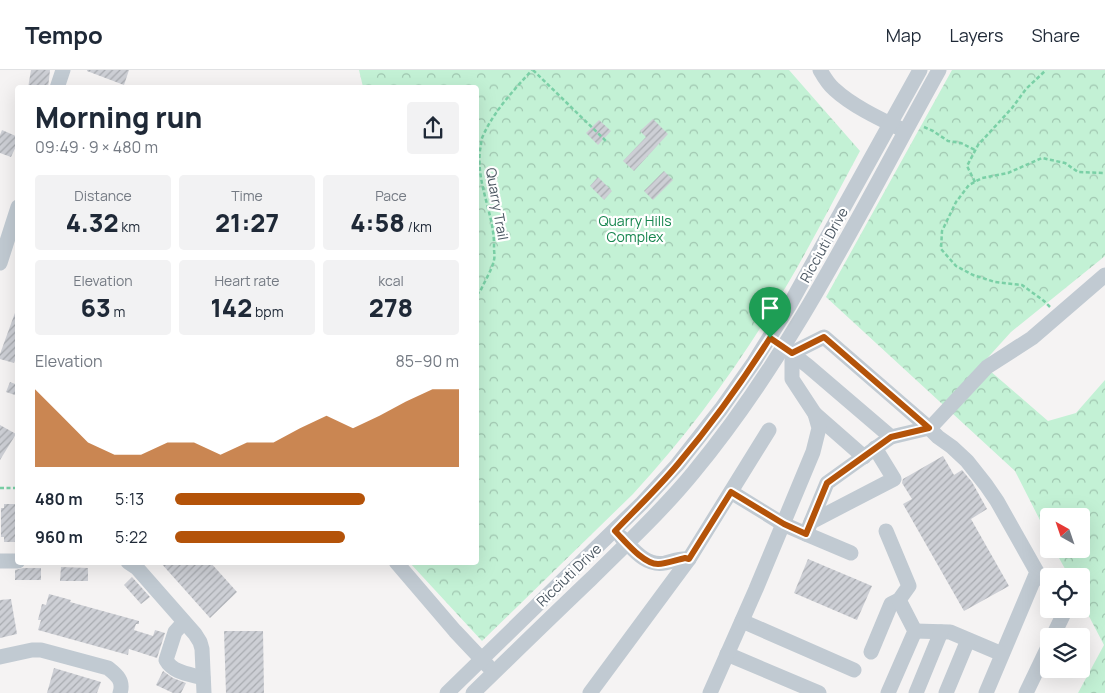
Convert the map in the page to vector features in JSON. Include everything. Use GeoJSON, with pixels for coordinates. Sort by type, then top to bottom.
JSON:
{"type":"FeatureCollection","features":[{"type":"Feature","properties":{"kind":"street"},"geometry":{"type":"LineString","coordinates":[[58,85],[63,70]]}},
{"type":"Feature","properties":{"kind":"street"},"geometry":{"type":"LineString","coordinates":[[820,70],[829,84],[838,93],[867,112],[905,132]]}},
{"type":"Feature","properties":{"kind":"street","name":"Ricciuti Drive"},"geometry":{"type":"LineString","coordinates":[[447,693],[615,531],[666,477],[699,438],[733,393],[800,289],[920,70]]}},
{"type":"Feature","properties":{"kind":"street","name":"Ricciuti Drive"},"geometry":{"type":"LineString","coordinates":[[473,693],[671,498],[704,459],[788,350],[938,70]]}},
{"type":"Feature","properties":{"kind":"street"},"geometry":{"type":"LineString","coordinates":[[0,263],[15,216]]}},
{"type":"Feature","properties":{"kind":"street"},"geometry":{"type":"LineString","coordinates":[[808,528],[827,483],[891,437],[929,428],[987,367],[1032,338],[1105,275]]}},
{"type":"Feature","properties":{"kind":"street"},"geometry":{"type":"LineString","coordinates":[[788,350],[824,337],[967,461],[997,501],[1040,575]]}},
{"type":"Feature","properties":{"kind":"street"},"geometry":{"type":"LineString","coordinates":[[770,338],[788,350],[891,437]]}},
{"type":"Feature","properties":{"kind":"street"},"geometry":{"type":"LineString","coordinates":[[710,693],[784,524],[813,452],[819,428],[815,414],[792,379],[788,350]]}},
{"type":"Feature","properties":{"kind":"street"},"geometry":{"type":"LineString","coordinates":[[808,528],[894,479],[869,452],[815,414]]}},
{"type":"Feature","properties":{"kind":"street"},"geometry":{"type":"LineString","coordinates":[[590,693],[689,559],[770,430]]}},
{"type":"Feature","properties":{"kind":"street"},"geometry":{"type":"LineString","coordinates":[[731,492],[784,524],[808,528],[851,553]]}},
{"type":"Feature","properties":{"kind":"street"},"geometry":{"type":"LineString","coordinates":[[615,531],[641,556],[652,563],[661,564],[685,558],[689,559]]}},
{"type":"Feature","properties":{"kind":"street"},"geometry":{"type":"LineString","coordinates":[[871,652],[891,604],[899,600],[909,586],[886,531]]}},
{"type":"Feature","properties":{"kind":"street"},"geometry":{"type":"LineString","coordinates":[[0,561],[15,561]]}},
{"type":"Feature","properties":{"kind":"street"},"geometry":{"type":"LineString","coordinates":[[132,565],[195,634],[200,642],[204,685],[176,671],[166,660],[175,632],[184,622]]}},
{"type":"Feature","properties":{"kind":"street"},"geometry":{"type":"LineString","coordinates":[[399,565],[455,632],[494,673]]}},
{"type":"Feature","properties":{"kind":"street"},"geometry":{"type":"LineString","coordinates":[[986,693],[1037,572]]}},
{"type":"Feature","properties":{"kind":"street"},"geometry":{"type":"LineString","coordinates":[[899,600],[915,630]]}},
{"type":"Feature","properties":{"kind":"street"},"geometry":{"type":"LineString","coordinates":[[742,621],[854,670]]}},
{"type":"Feature","properties":{"kind":"street"},"geometry":{"type":"LineString","coordinates":[[915,630],[950,632],[1002,654]]}},
{"type":"Feature","properties":{"kind":"street"},"geometry":{"type":"LineString","coordinates":[[888,693],[915,630]]}},
{"type":"Feature","properties":{"kind":"street"},"geometry":{"type":"LineString","coordinates":[[916,693],[942,632]]}},
{"type":"Feature","properties":{"kind":"street"},"geometry":{"type":"LineString","coordinates":[[946,693],[968,640]]}},
{"type":"Feature","properties":{"kind":"street"},"geometry":{"type":"LineString","coordinates":[[0,657],[32,650],[42,650],[108,668],[120,680],[122,687],[120,693]]}},
{"type":"Feature","properties":{"kind":"street"},"geometry":{"type":"LineString","coordinates":[[727,654],[819,693]]}},
{"type":"Feature","properties":{"kind":"street"},"geometry":{"type":"LineString","coordinates":[[1026,693],[1040,664]]}},
{"type":"Feature","properties":{"kind":"path"},"geometry":{"type":"LineString","coordinates":[[532,70],[607,142]]}},
{"type":"Feature","properties":{"kind":"path","name":"Quarry Trail"},"geometry":{"type":"LineString","coordinates":[[479,292],[494,260],[491,222],[480,173],[479,160],[482,140],[492,119],[507,96],[532,70]]}},
{"type":"Feature","properties":{"kind":"path"},"geometry":{"type":"LineString","coordinates":[[975,182],[967,166],[978,145],[1012,108],[1026,89],[1046,70]]}},
{"type":"Feature","properties":{"kind":"path"},"geometry":{"type":"LineString","coordinates":[[924,127],[948,141],[961,143],[975,150]]}},
{"type":"Feature","properties":{"kind":"path"},"geometry":{"type":"LineString","coordinates":[[1058,316],[1044,301],[1022,285],[995,282],[973,275],[956,266],[941,249],[942,231],[956,202],[969,185],[982,178],[1008,174],[1042,158],[1065,163],[1078,172],[1105,173]]}},
{"type":"Feature","properties":{"kind":"path"},"geometry":{"type":"LineString","coordinates":[[0,488],[15,488]]}},
{"type":"Feature","properties":{"kind":"green space","name":"Quarry Hills Complex"},"geometry":{"type":"Polygon","coordinates":[[[359,70],[789,70],[860,151],[780,296],[753,340],[705,408],[633,494],[482,641],[412,565],[479,565],[479,85],[363,85],[359,70]]]}},
{"type":"Feature","properties":{"kind":"green space"},"geometry":{"type":"Polygon","coordinates":[[[952,70],[1105,70],[1105,256],[1011,332],[982,364],[1048,421],[1076,413],[1105,380],[1105,693],[1078,693],[1086,678],[1090,678],[1090,671],[1104,645],[1090,618],[1090,568],[1065,568],[1059,558],[1090,558],[1090,508],[1040,508],[1040,520],[1015,471],[826,297],[952,70]]]}},
{"type":"Feature","properties":{"kind":"building"},"geometry":{"type":"Polygon","coordinates":[[[31,70],[50,70],[48,85],[28,85],[31,70]]]}},
{"type":"Feature","properties":{"kind":"building"},"geometry":{"type":"Polygon","coordinates":[[[87,70],[129,70],[124,85],[87,70]]]}},
{"type":"Feature","properties":{"kind":"building"},"geometry":{"type":"Polygon","coordinates":[[[653,119],[668,134],[634,171],[623,161],[646,137],[640,131],[653,119]]]}},
{"type":"Feature","properties":{"kind":"building"},"geometry":{"type":"Polygon","coordinates":[[[599,120],[611,131],[598,145],[586,133],[599,120]]]}},
{"type":"Feature","properties":{"kind":"building"},"geometry":{"type":"Polygon","coordinates":[[[2,130],[15,136],[15,148],[11,157],[0,153],[0,135],[2,130]]]}},
{"type":"Feature","properties":{"kind":"building"},"geometry":{"type":"Polygon","coordinates":[[[664,171],[673,180],[653,200],[644,191],[664,171]]]}},
{"type":"Feature","properties":{"kind":"building"},"geometry":{"type":"Polygon","coordinates":[[[598,177],[612,191],[604,200],[590,186],[598,177]]]}},
{"type":"Feature","properties":{"kind":"building"},"geometry":{"type":"Polygon","coordinates":[[[15,313],[14,363],[0,359],[0,354],[15,313]]]}},
{"type":"Feature","properties":{"kind":"building"},"geometry":{"type":"Polygon","coordinates":[[[10,382],[15,384],[15,395],[6,392],[10,382]]]}},
{"type":"Feature","properties":{"kind":"building"},"geometry":{"type":"Polygon","coordinates":[[[0,425],[15,433],[15,436],[0,460],[0,425]]]}},
{"type":"Feature","properties":{"kind":"building"},"geometry":{"type":"Polygon","coordinates":[[[943,456],[954,475],[962,470],[972,482],[987,509],[971,519],[1009,586],[964,611],[903,504],[912,499],[902,483],[903,479],[943,456]]]}},
{"type":"Feature","properties":{"kind":"building"},"geometry":{"type":"Polygon","coordinates":[[[4,504],[15,504],[15,542],[4,542],[4,537],[1,537],[1,508],[4,508],[4,504]]]}},
{"type":"Feature","properties":{"kind":"building"},"geometry":{"type":"Polygon","coordinates":[[[808,559],[872,586],[857,620],[794,593],[808,559]]]}},
{"type":"Feature","properties":{"kind":"building"},"geometry":{"type":"Polygon","coordinates":[[[163,565],[213,565],[237,592],[210,618],[163,565]]]}},
{"type":"Feature","properties":{"kind":"building"},"geometry":{"type":"Polygon","coordinates":[[[61,567],[88,568],[88,581],[60,581],[61,567]]]}},
{"type":"Feature","properties":{"kind":"building"},"geometry":{"type":"Polygon","coordinates":[[[41,568],[41,580],[15,580],[15,570],[41,568]]]}},
{"type":"Feature","properties":{"kind":"building"},"geometry":{"type":"Polygon","coordinates":[[[132,577],[150,597],[141,604],[124,585],[132,577]]]}},
{"type":"Feature","properties":{"kind":"building"},"geometry":{"type":"Polygon","coordinates":[[[49,594],[71,600],[70,602],[139,621],[134,630],[153,636],[155,630],[165,633],[157,658],[129,649],[128,655],[38,630],[41,620],[38,620],[42,604],[46,605],[49,594]]]}},
{"type":"Feature","properties":{"kind":"building"},"geometry":{"type":"Polygon","coordinates":[[[11,599],[17,634],[0,638],[0,600],[11,599]]]}},
{"type":"Feature","properties":{"kind":"building"},"geometry":{"type":"Polygon","coordinates":[[[224,631],[263,631],[264,693],[226,693],[224,631]]]}},
{"type":"Feature","properties":{"kind":"building"},"geometry":{"type":"Polygon","coordinates":[[[54,668],[101,682],[97,693],[47,693],[54,668]]]}},
{"type":"Feature","properties":{"kind":"building"},"geometry":{"type":"Polygon","coordinates":[[[163,671],[173,678],[186,683],[181,693],[173,693],[156,685],[163,671]]]}},
{"type":"Feature","properties":{"kind":"route"},"geometry":{"type":"LineString","coordinates":[[824,337],[929,428],[891,437],[827,483],[806,534],[784,524],[731,492],[689,559],[685,558],[661,564],[646,561],[615,531],[677,465],[699,438],[733,393],[770,338],[792,353],[824,337]]}}]}
